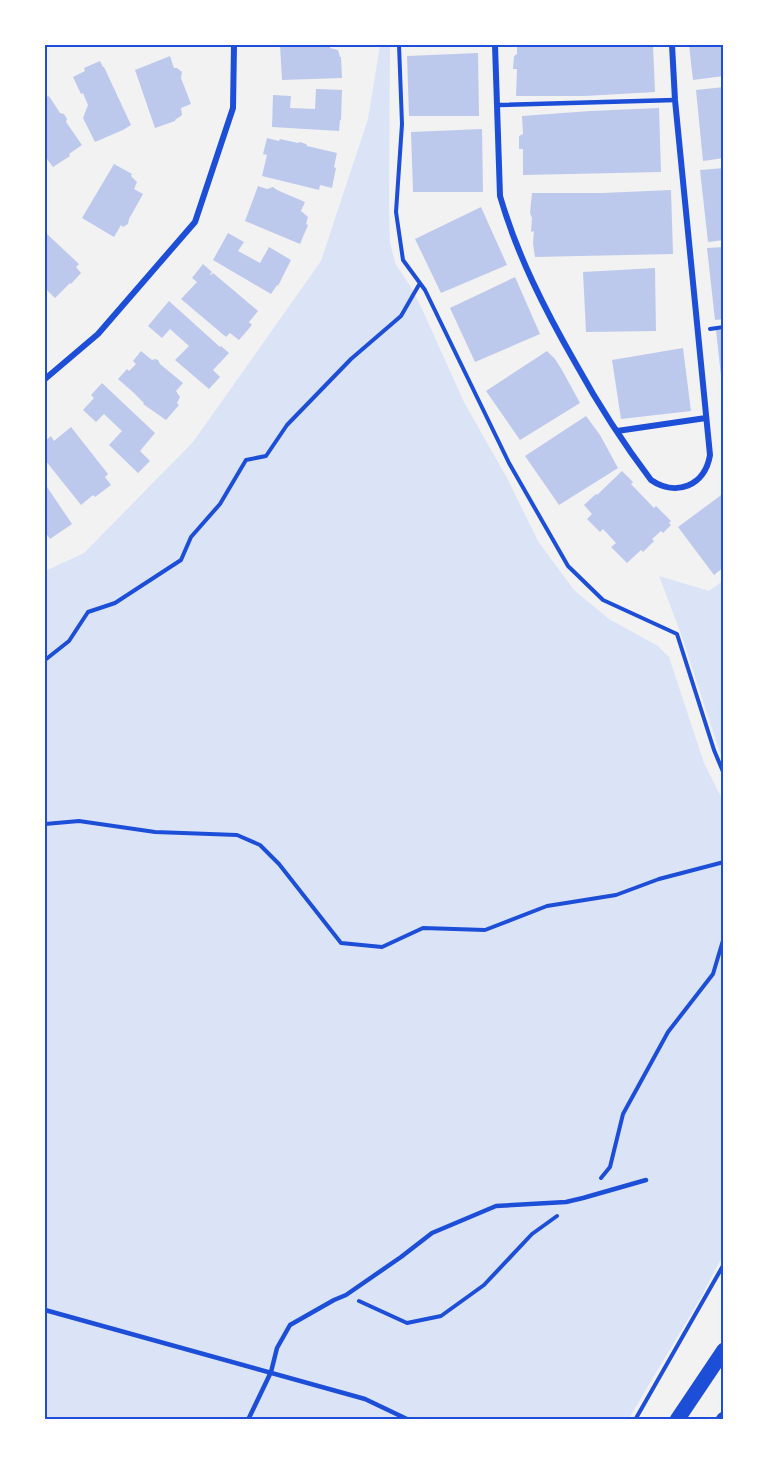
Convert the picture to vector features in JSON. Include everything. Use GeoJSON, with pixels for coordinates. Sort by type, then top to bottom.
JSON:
{"type":"FeatureCollection","features":[{"type":"Feature","properties":{"kind":"main road"},"geometry":{"type":"LineString","coordinates":[[677,1420],[724,1350]]}},
{"type":"Feature","properties":{"kind":"street"},"geometry":{"type":"LineString","coordinates":[[45,379],[98,334],[195,222],[233,108],[234,45]]}},
{"type":"Feature","properties":{"kind":"street"},"geometry":{"type":"LineString","coordinates":[[495,45],[500,196],[524,263],[557,331],[596,400],[651,480],[672,489],[688,486],[701,477],[708,463],[710,447],[675,100],[672,45]]}},
{"type":"Feature","properties":{"kind":"street"},"geometry":{"type":"LineString","coordinates":[[617,431],[706,418]]}},
{"type":"Feature","properties":{"kind":"lane"},"geometry":{"type":"LineString","coordinates":[[497,105],[675,100]]}},
{"type":"Feature","properties":{"kind":"lane"},"geometry":{"type":"LineString","coordinates":[[248,1420],[271,1372],[277,1348],[290,1325],[346,1295],[432,1233],[496,1206],[566,1202],[646,1180]]}},
{"type":"Feature","properties":{"kind":"lane"},"geometry":{"type":"LineString","coordinates":[[45,1310],[365,1399],[409,1420]]}},
{"type":"Feature","properties":{"kind":"path"},"geometry":{"type":"LineString","coordinates":[[399,45],[402,124],[396,212],[403,260],[425,290],[509,463],[568,566],[603,600],[677,634],[714,750],[724,774]]}},
{"type":"Feature","properties":{"kind":"path"},"geometry":{"type":"LineString","coordinates":[[45,660],[69,641],[88,612],[115,603],[181,560],[191,537],[219,504],[246,460],[266,456],[287,425],[351,359],[401,316],[420,283]]}},
{"type":"Feature","properties":{"kind":"path"},"geometry":{"type":"LineString","coordinates":[[45,824],[79,821],[155,832],[237,835],[260,845],[279,864],[341,943],[382,947],[423,928],[485,930],[548,906],[616,895],[659,879],[724,862]]}},
{"type":"Feature","properties":{"kind":"path"},"geometry":{"type":"LineString","coordinates":[[346,1295],[407,1323],[441,1316],[484,1285],[532,1234],[583,1198],[610,1167],[623,1114],[668,1032],[713,974],[724,937]]}},
{"type":"Feature","properties":{"kind":"path"},"geometry":{"type":"LineString","coordinates":[[635,1420],[724,1264]]}},
{"type":"Feature","properties":{"kind":"shaded area"},"geometry":{"type":"Polygon","coordinates":[[[380,45],[390,45],[390,243],[396,265],[411,287],[464,402],[507,478],[538,541],[574,590],[609,619],[658,646],[669,657],[704,763],[724,803],[724,1253],[700,1299],[628,1420],[45,1420],[45,571],[84,553],[193,442],[321,261],[368,119],[380,45]]]}},
{"type":"Feature","properties":{"kind":"shaded area"},"geometry":{"type":"Polygon","coordinates":[[[659,576],[709,591],[724,580],[724,762],[681,634],[659,576]]]}},
{"type":"Feature","properties":{"kind":"building"},"geometry":{"type":"Polygon","coordinates":[[[280,45],[330,45],[330,48],[338,50],[341,57],[342,78],[282,80],[280,45]]]}},
{"type":"Feature","properties":{"kind":"building"},"geometry":{"type":"Polygon","coordinates":[[[517,45],[653,45],[655,92],[585,96],[516,96],[517,69],[513,69],[517,45]]]}},
{"type":"Feature","properties":{"kind":"building"},"geometry":{"type":"Polygon","coordinates":[[[689,45],[724,45],[724,76],[693,80],[689,45]]]}},
{"type":"Feature","properties":{"kind":"building"},"geometry":{"type":"Polygon","coordinates":[[[478,53],[479,116],[409,116],[407,56],[478,53]]]}},
{"type":"Feature","properties":{"kind":"building"},"geometry":{"type":"Polygon","coordinates":[[[170,56],[174,68],[182,72],[181,78],[191,104],[181,108],[182,115],[175,121],[155,128],[135,70],[170,56]]]}},
{"type":"Feature","properties":{"kind":"building"},"geometry":{"type":"Polygon","coordinates":[[[100,61],[131,125],[95,142],[83,118],[88,105],[73,77],[85,71],[84,68],[100,61]]]}},
{"type":"Feature","properties":{"kind":"building"},"geometry":{"type":"Polygon","coordinates":[[[724,87],[724,158],[703,161],[696,90],[724,87]]]}},
{"type":"Feature","properties":{"kind":"building"},"geometry":{"type":"Polygon","coordinates":[[[316,89],[342,90],[339,131],[272,127],[273,95],[291,96],[290,108],[315,109],[316,89]]]}},
{"type":"Feature","properties":{"kind":"building"},"geometry":{"type":"Polygon","coordinates":[[[45,93],[60,113],[64,114],[66,122],[82,145],[53,167],[47,159],[45,160],[45,93]]]}},
{"type":"Feature","properties":{"kind":"building"},"geometry":{"type":"Polygon","coordinates":[[[659,108],[661,172],[523,175],[523,149],[519,149],[519,136],[523,134],[522,116],[659,108]]]}},
{"type":"Feature","properties":{"kind":"building"},"geometry":{"type":"Polygon","coordinates":[[[482,129],[483,192],[413,192],[411,132],[482,129]]]}},
{"type":"Feature","properties":{"kind":"building"},"geometry":{"type":"Polygon","coordinates":[[[267,138],[300,142],[307,146],[337,153],[332,188],[320,185],[319,190],[262,176],[267,155],[263,154],[267,138]]]}},
{"type":"Feature","properties":{"kind":"building"},"geometry":{"type":"Polygon","coordinates":[[[114,164],[132,174],[131,176],[137,182],[134,189],[143,194],[128,224],[123,227],[121,225],[114,237],[82,218],[114,164]]]}},
{"type":"Feature","properties":{"kind":"building"},"geometry":{"type":"Polygon","coordinates":[[[724,168],[724,240],[708,242],[700,170],[724,168]]]}},
{"type":"Feature","properties":{"kind":"building"},"geometry":{"type":"Polygon","coordinates":[[[258,186],[267,189],[273,187],[305,202],[301,211],[308,217],[306,224],[308,225],[300,244],[245,221],[258,186]]]}},
{"type":"Feature","properties":{"kind":"building"},"geometry":{"type":"Polygon","coordinates":[[[671,190],[673,254],[535,257],[534,231],[531,232],[530,213],[532,193],[671,190]]]}},
{"type":"Feature","properties":{"kind":"building"},"geometry":{"type":"Polygon","coordinates":[[[481,207],[507,265],[441,293],[415,239],[481,207]]]}},
{"type":"Feature","properties":{"kind":"building"},"geometry":{"type":"Polygon","coordinates":[[[228,233],[244,242],[238,251],[260,263],[269,247],[291,260],[278,286],[271,294],[213,260],[228,233]]]}},
{"type":"Feature","properties":{"kind":"building"},"geometry":{"type":"Polygon","coordinates":[[[47,234],[79,264],[76,267],[81,273],[55,298],[45,288],[45,236],[47,234]]]}},
{"type":"Feature","properties":{"kind":"building"},"geometry":{"type":"Polygon","coordinates":[[[724,247],[724,319],[715,320],[707,248],[724,247]]]}},
{"type":"Feature","properties":{"kind":"building"},"geometry":{"type":"Polygon","coordinates":[[[203,264],[212,272],[211,275],[213,273],[258,311],[249,322],[252,325],[239,340],[230,333],[226,337],[181,299],[197,282],[192,278],[203,264]]]}},
{"type":"Feature","properties":{"kind":"building"},"geometry":{"type":"Polygon","coordinates":[[[655,268],[656,331],[586,332],[583,272],[655,268]]]}},
{"type":"Feature","properties":{"kind":"building"},"geometry":{"type":"Polygon","coordinates":[[[515,277],[540,334],[475,362],[450,308],[515,277]]]}},
{"type":"Feature","properties":{"kind":"building"},"geometry":{"type":"Polygon","coordinates":[[[169,301],[229,353],[213,370],[220,377],[209,389],[175,360],[189,346],[170,329],[162,338],[148,326],[169,301]]]}},
{"type":"Feature","properties":{"kind":"building"},"geometry":{"type":"Polygon","coordinates":[[[716,330],[724,330],[724,385],[722,385],[716,330]]]}},
{"type":"Feature","properties":{"kind":"building"},"geometry":{"type":"Polygon","coordinates":[[[683,348],[691,411],[621,419],[612,360],[683,348]]]}},
{"type":"Feature","properties":{"kind":"building"},"geometry":{"type":"Polygon","coordinates":[[[141,351],[152,360],[158,360],[183,383],[176,391],[180,397],[177,403],[179,405],[166,420],[143,404],[118,379],[127,369],[129,371],[136,364],[133,361],[141,351]]]}},
{"type":"Feature","properties":{"kind":"building"},"geometry":{"type":"Polygon","coordinates":[[[547,351],[562,370],[580,403],[520,440],[486,391],[547,351]]]}},
{"type":"Feature","properties":{"kind":"building"},"geometry":{"type":"Polygon","coordinates":[[[102,383],[155,433],[140,451],[150,461],[138,473],[109,445],[122,431],[104,414],[96,422],[83,410],[94,398],[91,395],[102,383]]]}},
{"type":"Feature","properties":{"kind":"building"},"geometry":{"type":"Polygon","coordinates":[[[586,416],[600,435],[618,468],[559,505],[525,456],[586,416]]]}},
{"type":"Feature","properties":{"kind":"building"},"geometry":{"type":"Polygon","coordinates":[[[71,427],[108,474],[105,477],[111,485],[81,505],[45,460],[47,457],[45,441],[51,436],[54,441],[71,427]]]}},
{"type":"Feature","properties":{"kind":"building"},"geometry":{"type":"Polygon","coordinates":[[[622,471],[654,508],[656,506],[671,521],[669,523],[671,525],[663,533],[661,531],[643,552],[641,550],[627,563],[611,547],[616,543],[603,529],[600,532],[587,519],[592,514],[584,505],[622,471]]]}},
{"type":"Feature","properties":{"kind":"building"},"geometry":{"type":"Polygon","coordinates":[[[45,484],[72,524],[50,539],[45,532],[45,484]]]}},
{"type":"Feature","properties":{"kind":"building"},"geometry":{"type":"Polygon","coordinates":[[[724,493],[724,567],[714,575],[678,527],[724,493]]]}}]}
